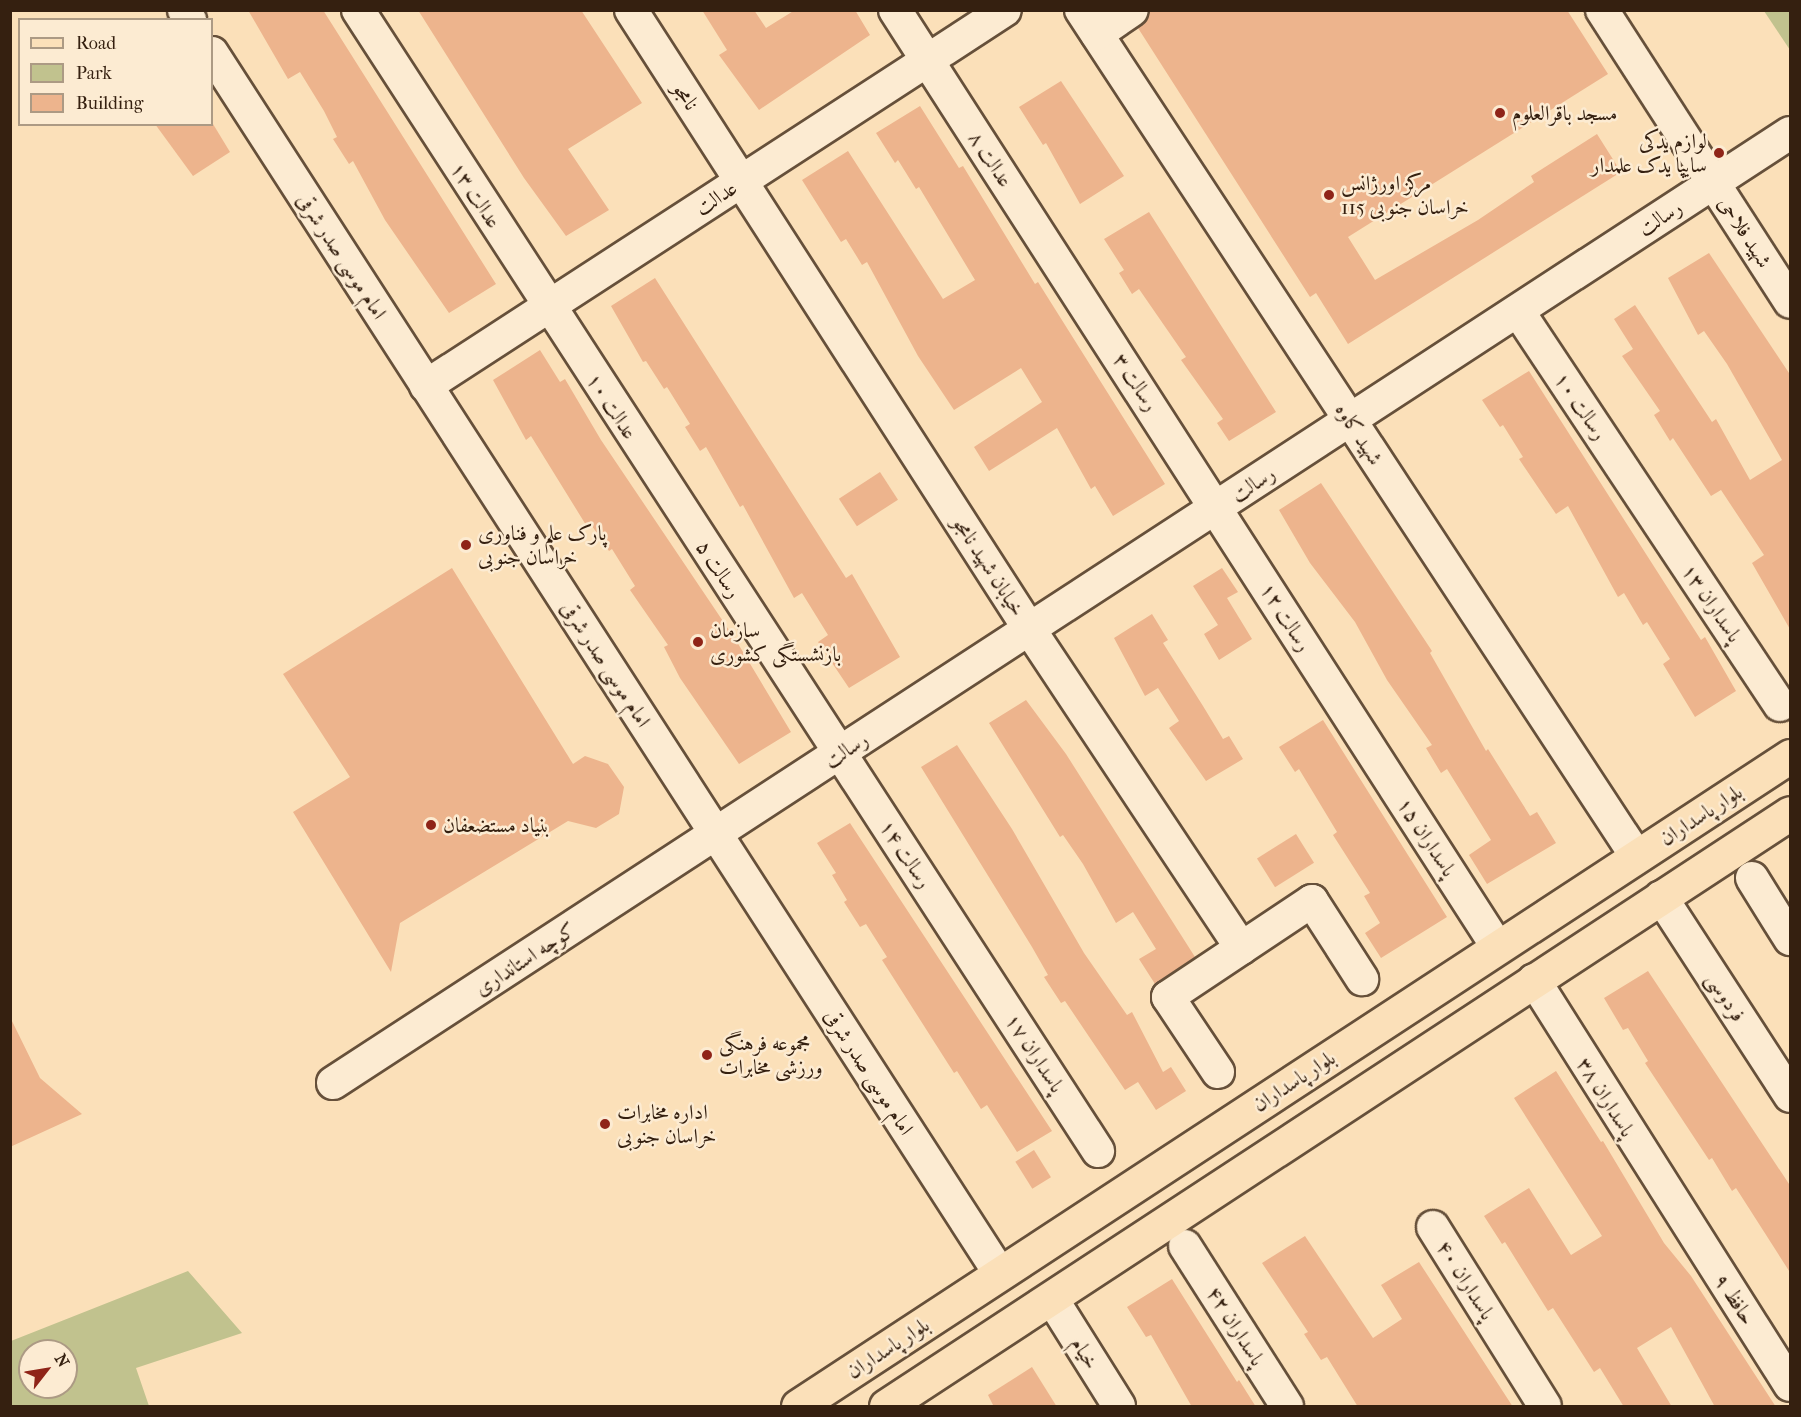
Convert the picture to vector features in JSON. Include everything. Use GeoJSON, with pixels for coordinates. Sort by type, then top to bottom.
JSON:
{"type":"FeatureCollection","features":[{"type":"Feature","properties":{"kind":"main road","name":"بلوار پاسداران"},"geometry":{"type":"LineString","coordinates":[[798,1407],[1791,756]]}},
{"type":"Feature","properties":{"kind":"main road"},"geometry":{"type":"LineString","coordinates":[[886,1407],[1791,813]]}},
{"type":"Feature","properties":{"kind":"street","name":"عدالت ۱۳"},"geometry":{"type":"LineString","coordinates":[[358,10],[548,307]]}},
{"type":"Feature","properties":{"kind":"street","name":"نامجو"},"geometry":{"type":"LineString","coordinates":[[631,10],[741,182]]}},
{"type":"Feature","properties":{"kind":"street","name":"عدالت ۸"},"geometry":{"type":"LineString","coordinates":[[895,10],[1054,257]]}},
{"type":"Feature","properties":{"kind":"street","name":"عدالت"},"geometry":{"type":"LineString","coordinates":[[426,386],[1005,10]]}},
{"type":"Feature","properties":{"kind":"street"},"geometry":{"type":"LineString","coordinates":[[1089,22],[1132,10]]}},
{"type":"Feature","properties":{"kind":"street","name":"شهید فلاحی"},"geometry":{"type":"LineString","coordinates":[[1602,10],[1791,302]]}},
{"type":"Feature","properties":{"kind":"street","name":"شهید کاوه"},"geometry":{"type":"LineString","coordinates":[[1089,22],[1637,857]]}},
{"type":"Feature","properties":{"kind":"street","name":"امام موسی صدر شرقی"},"geometry":{"type":"LineString","coordinates":[[213,55],[1000,1274]]}},
{"type":"Feature","properties":{"kind":"street","name":"رسالت"},"geometry":{"type":"LineString","coordinates":[[716,835],[1791,134]]}},
{"type":"Feature","properties":{"kind":"street","name":"خیابان شهید نامجو"},"geometry":{"type":"LineString","coordinates":[[741,182],[1030,630],[1241,948]]}},
{"type":"Feature","properties":{"kind":"street","name":"رسالت ۳"},"geometry":{"type":"LineString","coordinates":[[1054,257],[1217,508]]}},
{"type":"Feature","properties":{"kind":"street","name":"عدالت ۱۰"},"geometry":{"type":"LineString","coordinates":[[548,307],[677,504]]}},
{"type":"Feature","properties":{"kind":"street","name":"رسالت ۱۰"},"geometry":{"type":"LineString","coordinates":[[1518,311],[1644,500]]}},
{"type":"Feature","properties":{"kind":"street","name":"پاسداران ۱۳"},"geometry":{"type":"LineString","coordinates":[[1644,500],[1780,705]]}},
{"type":"Feature","properties":{"kind":"street","name":"رسالت ۵"},"geometry":{"type":"LineString","coordinates":[[677,504],[841,753]]}},
{"type":"Feature","properties":{"kind":"street","name":"رسالت ۱۲"},"geometry":{"type":"LineString","coordinates":[[1217,508],[1355,726]]}},
{"type":"Feature","properties":{"kind":"street","name":"پاسداران ۱۵"},"geometry":{"type":"LineString","coordinates":[[1355,726],[1498,948]]}},
{"type":"Feature","properties":{"kind":"street","name":"رسالت ۱۴"},"geometry":{"type":"LineString","coordinates":[[841,753],[972,955]]}},
{"type":"Feature","properties":{"kind":"street","name":"کوچه استانداری"},"geometry":{"type":"LineString","coordinates":[[333,1083],[716,835]]}},
{"type":"Feature","properties":{"kind":"street"},"geometry":{"type":"LineString","coordinates":[[1752,878],[1791,939]]}},
{"type":"Feature","properties":{"kind":"street","name":"فردوسی"},"geometry":{"type":"LineString","coordinates":[[1661,897],[1791,1096]]}},
{"type":"Feature","properties":{"kind":"street"},"geometry":{"type":"LineString","coordinates":[[1218,1072],[1168,997],[1312,901],[1362,979]]}},
{"type":"Feature","properties":{"kind":"street","name":"پاسداران ۱۷"},"geometry":{"type":"LineString","coordinates":[[972,955],[1098,1151]]}},
{"type":"Feature","properties":{"kind":"street","name":"پاسداران ۳۸"},"geometry":{"type":"LineString","coordinates":[[1534,980],[1680,1213]]}},
{"type":"Feature","properties":{"kind":"street","name":"حافظ ۹"},"geometry":{"type":"LineString","coordinates":[[1680,1213],[1791,1385]]}},
{"type":"Feature","properties":{"kind":"street","name":"پاسداران ۴۰"},"geometry":{"type":"LineString","coordinates":[[1433,1227],[1545,1407]]}},
{"type":"Feature","properties":{"kind":"street","name":"پاسداران ۴۲"},"geometry":{"type":"LineString","coordinates":[[1185,1246],[1287,1407]]}},
{"type":"Feature","properties":{"kind":"street","name":"خیام"},"geometry":{"type":"LineString","coordinates":[[1052,1299],[1119,1407]]}},
{"type":"Feature","properties":{"kind":"green space"},"geometry":{"type":"Polygon","coordinates":[[[1764,11],[1790,11],[1790,50],[1764,11]]]}},
{"type":"Feature","properties":{"kind":"green space"},"geometry":{"type":"Polygon","coordinates":[[[188,1271],[242,1333],[136,1368],[149,1406],[11,1406],[11,1341],[188,1271]]]}},
{"type":"Feature","properties":{"kind":"building"},"geometry":{"type":"Polygon","coordinates":[[[248,10],[323,10],[496,284],[449,313],[385,220],[353,161],[349,164],[333,139],[337,137],[300,72],[288,79],[248,10]]]}},
{"type":"Feature","properties":{"kind":"building"},"geometry":{"type":"Polygon","coordinates":[[[418,10],[581,10],[642,103],[568,149],[609,210],[566,236],[524,178],[418,10]]]}},
{"type":"Feature","properties":{"kind":"building"},"geometry":{"type":"Polygon","coordinates":[[[702,10],[754,10],[766,28],[795,10],[855,10],[870,35],[759,110],[719,55],[727,50],[702,10]]]}},
{"type":"Feature","properties":{"kind":"building","name":"مرکز اورژانس 115 خراسان جنوبی"},"geometry":{"type":"Polygon","coordinates":[[[1150,10],[1567,10],[1608,74],[1348,237],[1375,280],[1478,220],[1534,182],[1531,176],[1597,134],[1621,172],[1348,344],[1316,293],[1310,297],[1138,28],[1150,10]]]}},
{"type":"Feature","properties":{"kind":"building"},"geometry":{"type":"Polygon","coordinates":[[[1061,81],[1124,176],[1080,204],[1046,143],[1043,145],[1019,107],[1061,81]]]}},
{"type":"Feature","properties":{"kind":"building"},"geometry":{"type":"Polygon","coordinates":[[[920,106],[959,168],[963,166],[1035,284],[1038,282],[1165,484],[1113,516],[1095,486],[1091,489],[1057,428],[989,471],[974,447],[1042,402],[1021,368],[954,410],[918,356],[867,262],[862,265],[846,239],[841,242],[802,180],[848,151],[943,299],[975,280],[919,187],[916,189],[898,160],[895,163],[876,133],[920,106]]]}},
{"type":"Feature","properties":{"kind":"building"},"geometry":{"type":"Polygon","coordinates":[[[213,124],[230,152],[193,176],[156,126],[213,126],[213,124]]]}},
{"type":"Feature","properties":{"kind":"building"},"geometry":{"type":"Polygon","coordinates":[[[1149,212],[1276,412],[1229,441],[1217,423],[1223,419],[1181,360],[1186,357],[1139,289],[1132,294],[1119,273],[1124,270],[1104,239],[1149,212]]]}},
{"type":"Feature","properties":{"kind":"building"},"geometry":{"type":"Polygon","coordinates":[[[1709,253],[1791,376],[1791,631],[1752,563],[1764,555],[1721,490],[1711,496],[1673,438],[1670,441],[1654,415],[1660,411],[1622,356],[1633,349],[1614,319],[1635,305],[1712,422],[1716,419],[1750,480],[1782,460],[1727,364],[1704,331],[1698,335],[1668,278],[1709,253]]]}},
{"type":"Feature","properties":{"kind":"building"},"geometry":{"type":"Polygon","coordinates":[[[655,278],[846,578],[852,574],[900,657],[849,688],[818,642],[828,635],[802,593],[794,598],[743,505],[740,507],[706,447],[700,451],[685,427],[690,424],[667,387],[664,389],[646,361],[643,362],[611,306],[655,278]]]}},
{"type":"Feature","properties":{"kind":"building"},"geometry":{"type":"Polygon","coordinates":[[[540,350],[560,382],[565,379],[601,440],[737,642],[791,732],[739,764],[680,678],[664,647],[668,645],[630,590],[635,586],[612,549],[609,551],[590,523],[586,525],[531,436],[526,440],[493,380],[540,350]]]}},
{"type":"Feature","properties":{"kind":"building"},"geometry":{"type":"Polygon","coordinates":[[[1529,371],[1701,640],[1705,637],[1736,691],[1695,717],[1663,664],[1670,659],[1647,622],[1643,625],[1624,593],[1618,597],[1568,506],[1556,514],[1519,459],[1523,457],[1503,425],[1500,427],[1482,400],[1529,371]]]}},
{"type":"Feature","properties":{"kind":"building"},"geometry":{"type":"Polygon","coordinates":[[[880,472],[898,500],[857,526],[839,499],[880,472]]]}},
{"type":"Feature","properties":{"kind":"building"},"geometry":{"type":"Polygon","coordinates":[[[1321,483],[1432,651],[1430,653],[1486,751],[1488,749],[1530,816],[1537,812],[1556,843],[1487,884],[1469,855],[1491,840],[1447,769],[1441,773],[1426,748],[1432,745],[1387,680],[1355,622],[1310,563],[1279,510],[1321,483]]]}},
{"type":"Feature","properties":{"kind":"building","name":"بنیاد مستضعفان"},"geometry":{"type":"Polygon","coordinates":[[[452,568],[573,764],[585,756],[608,764],[624,787],[619,814],[596,828],[568,821],[400,923],[391,972],[293,812],[350,777],[283,674],[452,568]]]}},
{"type":"Feature","properties":{"kind":"building"},"geometry":{"type":"Polygon","coordinates":[[[1222,568],[1238,592],[1227,598],[1252,639],[1219,660],[1204,634],[1218,625],[1193,586],[1222,568]]]}},
{"type":"Feature","properties":{"kind":"building"},"geometry":{"type":"Polygon","coordinates":[[[1152,614],[1168,640],[1163,643],[1223,739],[1229,736],[1243,759],[1206,781],[1169,728],[1179,721],[1158,688],[1145,696],[1114,638],[1152,614]]]}},
{"type":"Feature","properties":{"kind":"building"},"geometry":{"type":"Polygon","coordinates":[[[1026,700],[1066,754],[1195,957],[1155,984],[1139,959],[1156,949],[1133,912],[1116,923],[1083,864],[1063,835],[1060,837],[989,723],[1026,700]]]}},
{"type":"Feature","properties":{"kind":"building"},"geometry":{"type":"Polygon","coordinates":[[[1323,720],[1447,917],[1381,958],[1365,933],[1380,923],[1364,896],[1370,893],[1333,835],[1337,832],[1299,769],[1295,772],[1279,747],[1323,720]]]}},
{"type":"Feature","properties":{"kind":"building"},"geometry":{"type":"Polygon","coordinates":[[[957,745],[1012,829],[1084,953],[1127,1015],[1132,1012],[1163,1072],[1171,1067],[1186,1091],[1156,1110],[1138,1082],[1125,1090],[1065,1001],[1061,1003],[1044,977],[1048,975],[1032,947],[921,767],[957,745]]]}},
{"type":"Feature","properties":{"kind":"building"},"geometry":{"type":"Polygon","coordinates":[[[850,823],[1052,1131],[1017,1152],[987,1105],[981,1109],[957,1071],[954,1073],[882,960],[887,957],[866,924],[860,927],[844,902],[847,900],[832,875],[836,873],[817,843],[850,823]]]}},
{"type":"Feature","properties":{"kind":"building"},"geometry":{"type":"Polygon","coordinates":[[[1296,834],[1314,863],[1275,887],[1257,858],[1296,834]]]}},
{"type":"Feature","properties":{"kind":"building"},"geometry":{"type":"Polygon","coordinates":[[[1648,971],[1791,1187],[1791,1274],[1736,1188],[1732,1191],[1712,1158],[1709,1160],[1645,1063],[1648,1061],[1628,1028],[1623,1030],[1604,998],[1648,971]]]}},
{"type":"Feature","properties":{"kind":"building"},"geometry":{"type":"Polygon","coordinates":[[[10,1017],[40,1078],[82,1114],[10,1147],[10,1017]]]}},
{"type":"Feature","properties":{"kind":"building"},"geometry":{"type":"Polygon","coordinates":[[[1556,1071],[1601,1142],[1603,1141],[1664,1243],[1691,1276],[1776,1407],[1715,1407],[1671,1327],[1637,1348],[1672,1407],[1624,1407],[1600,1368],[1594,1372],[1553,1308],[1548,1311],[1505,1242],[1502,1244],[1484,1216],[1529,1188],[1571,1255],[1602,1236],[1514,1098],[1556,1071]]]}},
{"type":"Feature","properties":{"kind":"building"},"geometry":{"type":"Polygon","coordinates":[[[1034,1150],[1051,1177],[1032,1189],[1015,1162],[1034,1150]]]}},
{"type":"Feature","properties":{"kind":"building"},"geometry":{"type":"Polygon","coordinates":[[[1305,1236],[1373,1338],[1402,1319],[1381,1285],[1419,1262],[1513,1407],[1358,1407],[1327,1357],[1321,1360],[1304,1334],[1308,1332],[1262,1263],[1305,1236]]]}},
{"type":"Feature","properties":{"kind":"building"},"geometry":{"type":"Polygon","coordinates":[[[1172,1279],[1237,1382],[1239,1380],[1256,1407],[1192,1407],[1151,1335],[1146,1337],[1127,1307],[1172,1279]]]}},
{"type":"Feature","properties":{"kind":"building"},"geometry":{"type":"Polygon","coordinates":[[[1032,1367],[1057,1407],[994,1407],[988,1395],[1032,1367]]]}},
{"type":"Feature","properties":{"kind":"place","name":"مسجد باقرالعلوم"},"geometry":{"type":"Point","coordinates":[1500,113]}},
{"type":"Feature","properties":{"kind":"place","name":"لوازم یدکی سایپا یدک علمدار"},"geometry":{"type":"Point","coordinates":[1719,153]}},
{"type":"Feature","properties":{"kind":"place","name":"مرکز اورژانس 115 خراسان جنوبی"},"geometry":{"type":"Point","coordinates":[1329,195]}},
{"type":"Feature","properties":{"kind":"place","name":"پارک علم و فناوری خراسان جنوبی"},"geometry":{"type":"Point","coordinates":[466,545]}},
{"type":"Feature","properties":{"kind":"place","name":"سازمان بازنشستگی کشوری"},"geometry":{"type":"Point","coordinates":[698,642]}},
{"type":"Feature","properties":{"kind":"place","name":"بنیاد مستضعفان"},"geometry":{"type":"Point","coordinates":[431,825]}},
{"type":"Feature","properties":{"kind":"place","name":"مجموعه فرهنگی ورزشی مخابرات"},"geometry":{"type":"Point","coordinates":[707,1055]}},
{"type":"Feature","properties":{"kind":"place","name":"اداره مخابرات خراسان جنوبی"},"geometry":{"type":"Point","coordinates":[605,1124]}}]}
